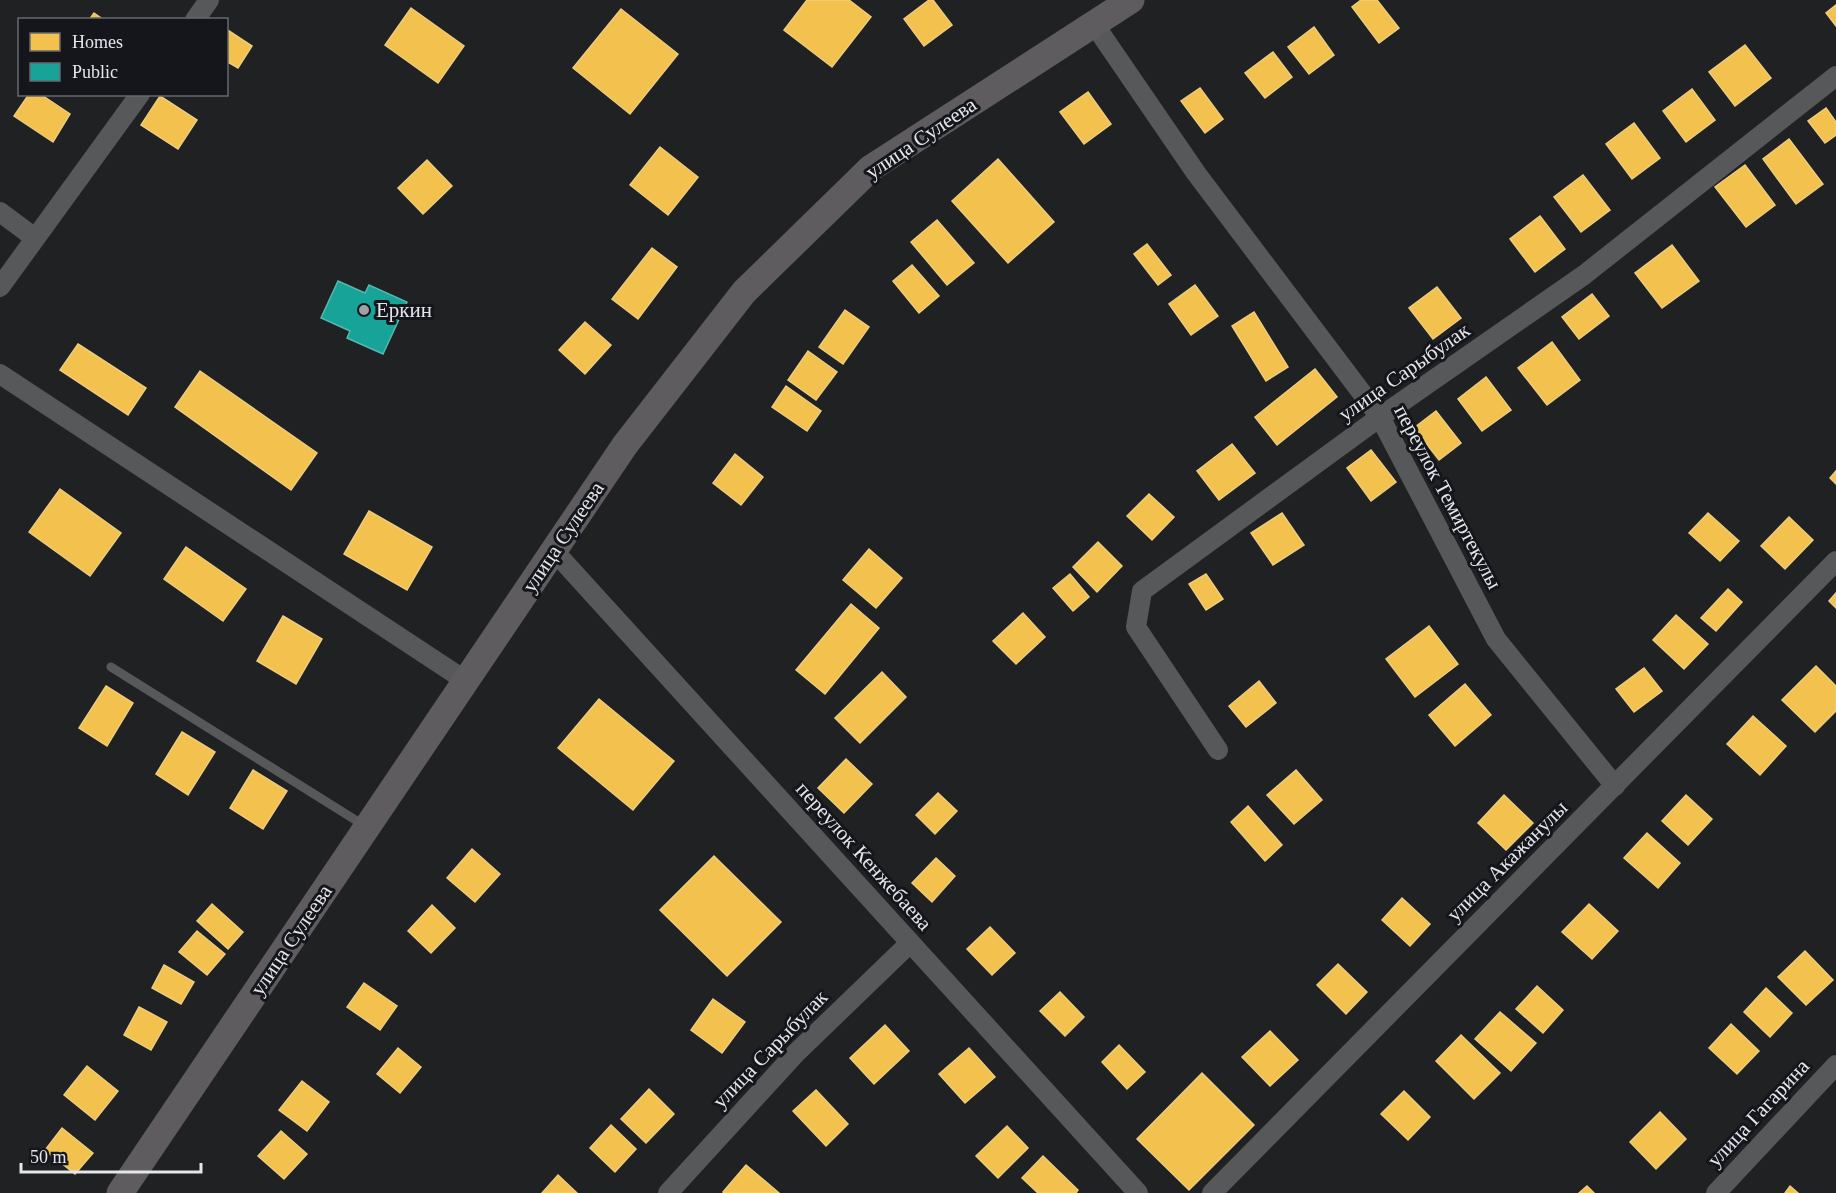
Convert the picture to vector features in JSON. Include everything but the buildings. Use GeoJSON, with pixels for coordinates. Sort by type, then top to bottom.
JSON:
{"type":"FeatureCollection","features":[{"type":"Feature","properties":{"kind":"main road","name":"улица Сулеева"},"geometry":{"type":"LineString","coordinates":[[120,1193],[626,445],[737,301],[871,168],[1131,0]]}},
{"type":"Feature","properties":{"kind":"street"},"geometry":{"type":"LineString","coordinates":[[196,18],[209,0]]}},
{"type":"Feature","properties":{"kind":"street","name":"переулок Темиртекулы"},"geometry":{"type":"LineString","coordinates":[[1094,24],[1196,173],[1380,417],[1496,639],[1615,786]]}},
{"type":"Feature","properties":{"kind":"street","name":"улица Сарыбулак"},"geometry":{"type":"LineString","coordinates":[[1218,750],[1136,627],[1142,591],[1380,417],[1584,275],[1836,76]]}},
{"type":"Feature","properties":{"kind":"street"},"geometry":{"type":"LineString","coordinates":[[0,287],[139,96]]}},
{"type":"Feature","properties":{"kind":"street"},"geometry":{"type":"LineString","coordinates":[[0,212],[35,238]]}},
{"type":"Feature","properties":{"kind":"street"},"geometry":{"type":"LineString","coordinates":[[0,374],[466,681]]}},
{"type":"Feature","properties":{"kind":"street","name":"переулок Кенжебаева"},"geometry":{"type":"LineString","coordinates":[[554,551],[1138,1193]]}},
{"type":"Feature","properties":{"kind":"street","name":"улица Акажанулы"},"geometry":{"type":"LineString","coordinates":[[1212,1193],[1836,561]]}},
{"type":"Feature","properties":{"kind":"street","name":"улица Сарыбулак"},"geometry":{"type":"LineString","coordinates":[[668,1193],[796,1053],[910,943]]}},
{"type":"Feature","properties":{"kind":"street","name":"улица Гагарина"},"geometry":{"type":"LineString","coordinates":[[1716,1193],[1836,1065]]}},
{"type":"Feature","properties":{"kind":"lane"},"geometry":{"type":"LineString","coordinates":[[111,667],[367,828]]}},
{"type":"Feature","properties":{"kind":"place","name":"Еркин"},"geometry":{"type":"Point","coordinates":[364,310]}}]}
